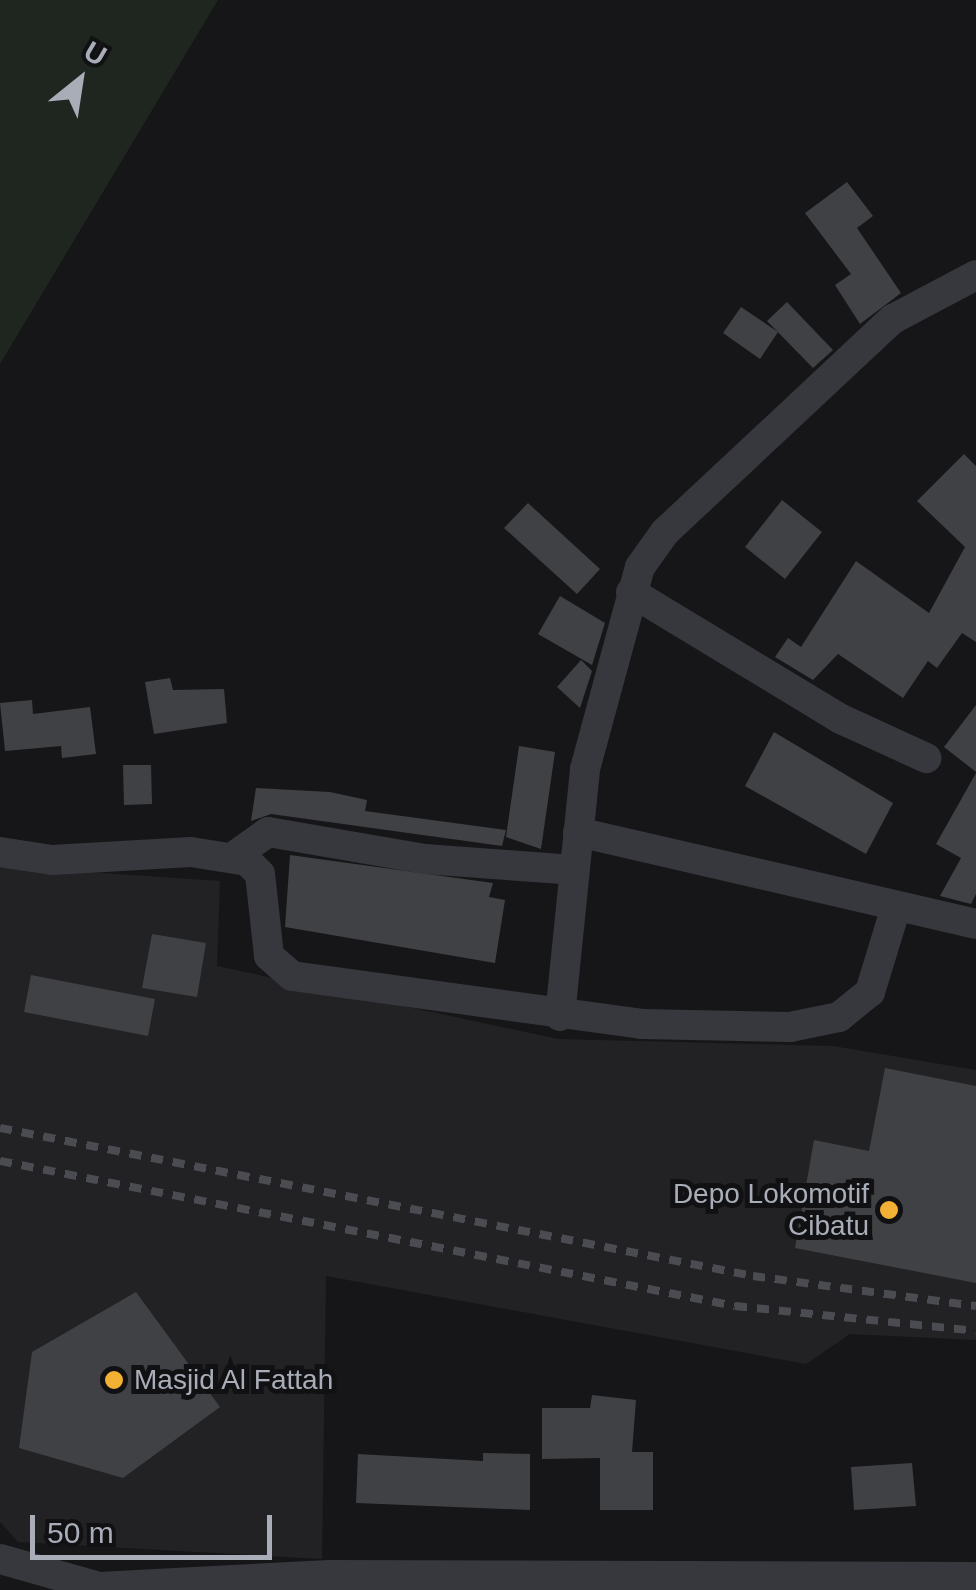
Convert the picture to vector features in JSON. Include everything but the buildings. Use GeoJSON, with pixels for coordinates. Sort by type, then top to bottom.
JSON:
{"type":"FeatureCollection","features":[{"type":"Feature","properties":{"kind":"street"},"geometry":{"type":"LineString","coordinates":[[560,1016],[578,832],[596,719],[631,592],[665,532],[846,362],[893,319],[976,275]]}},
{"type":"Feature","properties":{"kind":"street"},"geometry":{"type":"LineString","coordinates":[[631,592],[824,710],[926,758]]}},
{"type":"Feature","properties":{"kind":"street"},"geometry":{"type":"LineString","coordinates":[[233,857],[268,832],[425,859],[574,870]]}},
{"type":"Feature","properties":{"kind":"street"},"geometry":{"type":"LineString","coordinates":[[578,832],[976,924]]}},
{"type":"Feature","properties":{"kind":"street"},"geometry":{"type":"LineString","coordinates":[[0,852],[52,860],[191,852],[233,857],[260,874],[269,956],[292,976],[560,1016],[790,1027],[838,1017],[870,992],[896,907]]}},
{"type":"Feature","properties":{"kind":"street"},"geometry":{"type":"LineString","coordinates":[[0,1559],[99,1587],[976,1577]]}},
{"type":"Feature","properties":{"kind":"shaded area"},"geometry":{"type":"Polygon","coordinates":[[[0,0],[218,0],[0,364],[0,0]]]}},
{"type":"Feature","properties":{"kind":"shaded area"},"geometry":{"type":"Polygon","coordinates":[[[0,866],[220,881],[217,966],[558,1039],[833,1046],[976,1070],[976,1340],[850,1334],[806,1364],[326,1276],[322,1559],[18,1542],[0,1522],[0,866]]]}},
{"type":"Feature","properties":{"kind":"railway"},"geometry":{"type":"LineString","coordinates":[[0,1128],[753,1276],[976,1306]]}},
{"type":"Feature","properties":{"kind":"railway"},"geometry":{"type":"LineString","coordinates":[[0,1161],[735,1306],[976,1331]]}},
{"type":"Feature","properties":{"kind":"place","name":"Depo Lokomotif Cibatu"},"geometry":{"type":"Point","coordinates":[889,1210]}},
{"type":"Feature","properties":{"kind":"place","name":"Masjid Al Fattah"},"geometry":{"type":"Point","coordinates":[114,1380]}}]}
